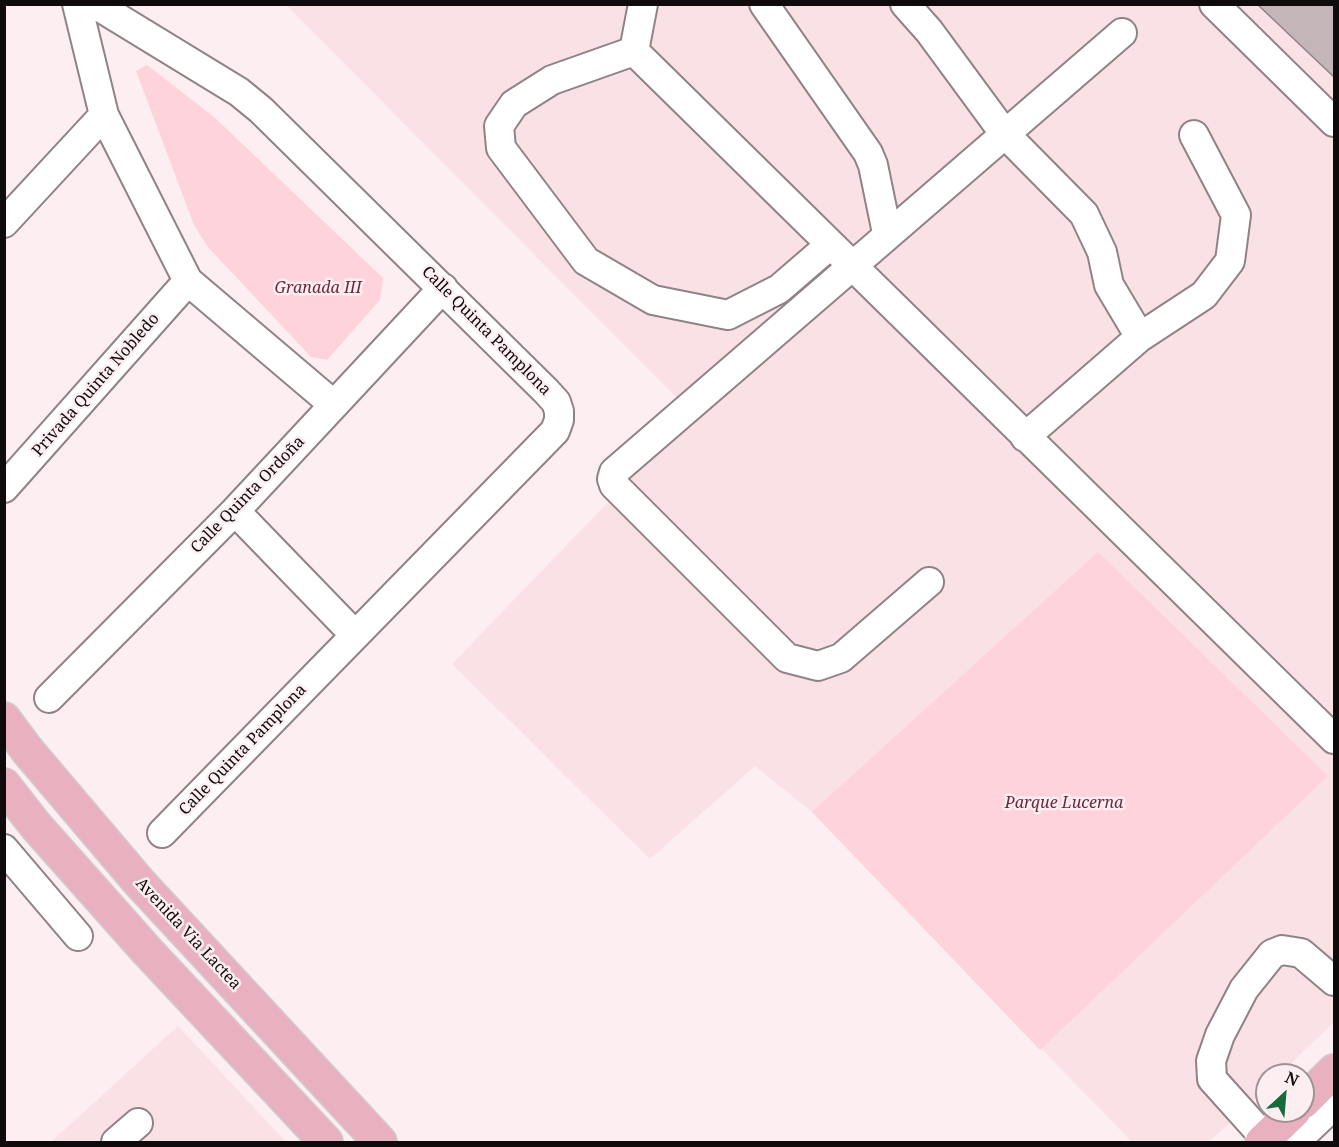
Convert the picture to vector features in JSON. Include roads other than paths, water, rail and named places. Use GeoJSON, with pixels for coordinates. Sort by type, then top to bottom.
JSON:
{"type":"FeatureCollection","features":[{"type":"Feature","properties":{"kind":"main road","name":"Avenida Via Lactea"},"geometry":{"type":"LineString","coordinates":[[4,719],[27,750],[139,882],[380,1143]]}},
{"type":"Feature","properties":{"kind":"main road"},"geometry":{"type":"LineString","coordinates":[[4,785],[36,826],[148,952],[326,1143]]}},
{"type":"Feature","properties":{"kind":"main road"},"geometry":{"type":"LineString","coordinates":[[1315,1090],[1335,1071]]}},
{"type":"Feature","properties":{"kind":"main road"},"geometry":{"type":"LineString","coordinates":[[1274,1141],[1286,1123]]}},
{"type":"Feature","properties":{"kind":"street"},"geometry":{"type":"LineString","coordinates":[[77,4],[104,115],[188,281],[334,405]]}},
{"type":"Feature","properties":{"kind":"street","name":"Calle Quinta Pamplona"},"geometry":{"type":"LineString","coordinates":[[95,4],[239,92],[279,127],[546,391],[556,402],[560,420],[555,431],[162,833]]}},
{"type":"Feature","properties":{"kind":"street"},"geometry":{"type":"LineString","coordinates":[[634,51],[644,4]]}},
{"type":"Feature","properties":{"kind":"street"},"geometry":{"type":"LineString","coordinates":[[764,4],[868,153],[873,165],[887,233]]}},
{"type":"Feature","properties":{"kind":"street"},"geometry":{"type":"LineString","coordinates":[[904,4],[929,31],[1004,133],[1084,214],[1102,252],[1109,285],[1140,337]]}},
{"type":"Feature","properties":{"kind":"street"},"geometry":{"type":"LineString","coordinates":[[1214,4],[1335,122]]}},
{"type":"Feature","properties":{"kind":"street"},"geometry":{"type":"LineString","coordinates":[[929,582],[841,658],[818,666],[787,658],[614,485],[612,479],[617,467],[1122,33]]}},
{"type":"Feature","properties":{"kind":"street"},"geometry":{"type":"LineString","coordinates":[[634,51],[850,266],[1335,739]]}},
{"type":"Feature","properties":{"kind":"street"},"geometry":{"type":"LineString","coordinates":[[634,51],[552,80],[514,104],[499,126],[501,148],[586,261],[653,300],[728,315],[779,289],[830,246]]}},
{"type":"Feature","properties":{"kind":"street"},"geometry":{"type":"LineString","coordinates":[[4,223],[104,115]]}},
{"type":"Feature","properties":{"kind":"street"},"geometry":{"type":"LineString","coordinates":[[1025,437],[1140,337],[1204,295],[1230,261],[1236,214],[1194,135]]}},
{"type":"Feature","properties":{"kind":"street","name":"Privada Quinta Nobledo"},"geometry":{"type":"LineString","coordinates":[[4,488],[188,281]]}},
{"type":"Feature","properties":{"kind":"street","name":"Calle Quinta Ordoña"},"geometry":{"type":"LineString","coordinates":[[49,698],[235,511],[444,288]]}},
{"type":"Feature","properties":{"kind":"street"},"geometry":{"type":"LineString","coordinates":[[235,511],[355,635]]}},
{"type":"Feature","properties":{"kind":"street"},"geometry":{"type":"LineString","coordinates":[[4,849],[78,936]]}},
{"type":"Feature","properties":{"kind":"street"},"geometry":{"type":"LineString","coordinates":[[1335,981],[1301,953],[1282,950],[1272,954],[1244,988],[1220,1035],[1211,1061],[1212,1078],[1274,1141],[1335,1105]]}},
{"type":"Feature","properties":{"kind":"street"},"geometry":{"type":"LineString","coordinates":[[116,1143],[138,1123]]}},
{"type":"Feature","properties":{"kind":"park label","name":"Granada III"},"geometry":{"type":"Point","coordinates":[318,288]}},
{"type":"Feature","properties":{"kind":"park label","name":"Parque Lucerna"},"geometry":{"type":"Point","coordinates":[1064,803]}}]}
